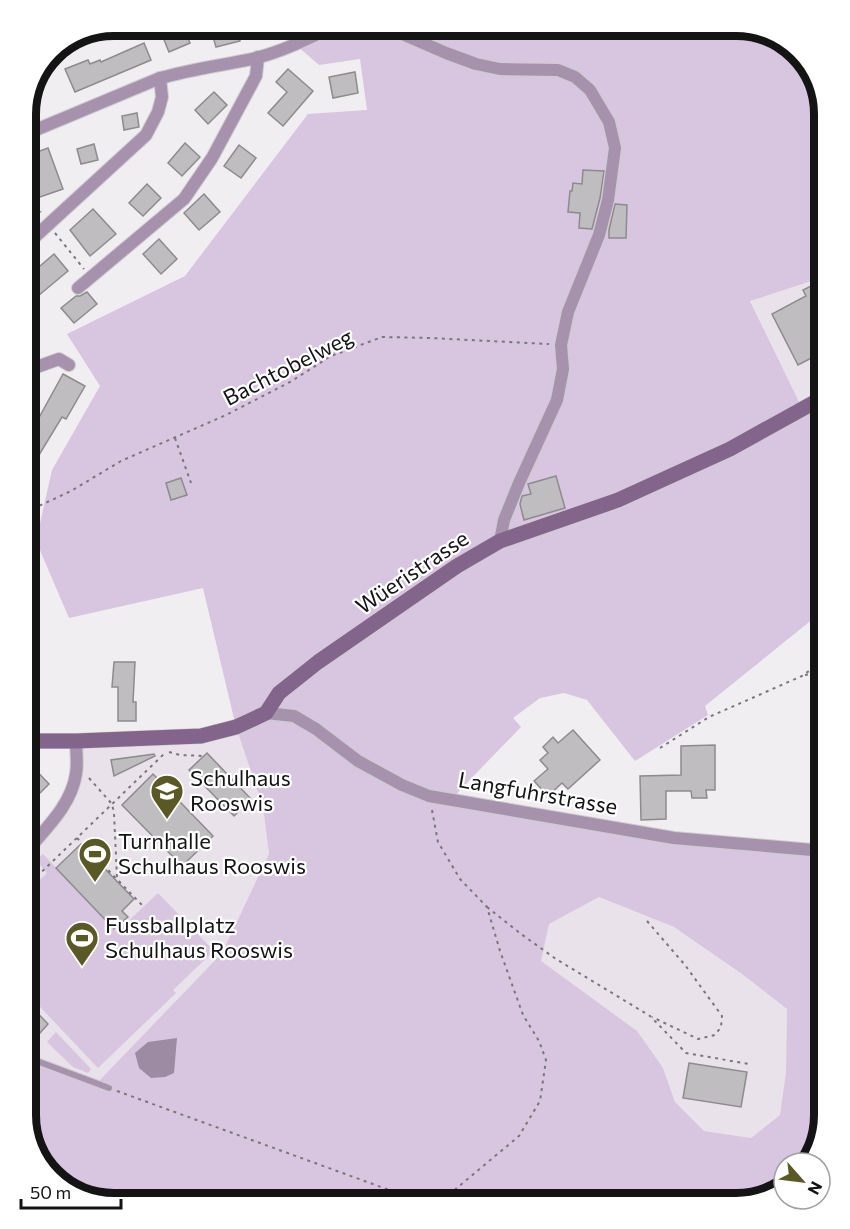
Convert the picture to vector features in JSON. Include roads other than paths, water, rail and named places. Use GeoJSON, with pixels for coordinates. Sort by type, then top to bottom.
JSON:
{"type":"FeatureCollection","features":[{"type":"Feature","properties":{"kind":"street"},"geometry":{"type":"LineString","coordinates":[[36,130],[160,78],[258,57],[296,45],[312,36]]}},
{"type":"Feature","properties":{"kind":"street"},"geometry":{"type":"LineString","coordinates":[[407,36],[476,64],[500,69],[558,70],[575,77],[590,90],[609,122],[615,148],[608,200],[599,236],[568,312],[561,345],[563,369],[557,400],[504,520],[500,542]]}},
{"type":"Feature","properties":{"kind":"street"},"geometry":{"type":"LineString","coordinates":[[78,288],[184,199],[212,158],[256,76],[258,57]]}},
{"type":"Feature","properties":{"kind":"street"},"geometry":{"type":"LineString","coordinates":[[36,236],[146,135],[158,112],[162,97],[160,78]]}},
{"type":"Feature","properties":{"kind":"street"},"geometry":{"type":"LineString","coordinates":[[36,367],[59,358],[69,365]]}},
{"type":"Feature","properties":{"kind":"street","name":"Wüeristrasse"},"geometry":{"type":"LineString","coordinates":[[36,741],[176,743],[236,727],[266,713],[279,693],[318,662],[457,566],[500,542],[618,500],[730,449],[814,403]]}},
{"type":"Feature","properties":{"kind":"street","name":"Langfuhrstrasse"},"geometry":{"type":"LineString","coordinates":[[266,713],[294,716],[316,729],[358,761],[402,785],[429,796],[674,838],[814,850]]}},
{"type":"Feature","properties":{"kind":"street"},"geometry":{"type":"LineString","coordinates":[[36,840],[66,803],[77,765],[76,741]]}},
{"type":"Feature","properties":{"kind":"lane"},"geometry":{"type":"LineString","coordinates":[[36,1061],[109,1088]]}},
{"type":"Feature","properties":{"kind":"place","name":"Schulhaus Rooswis"},"geometry":{"type":"Point","coordinates":[167,820]}},
{"type":"Feature","properties":{"kind":"place","name":"Turnhalle Schulhaus Rooswis"},"geometry":{"type":"Point","coordinates":[95,883]}},
{"type":"Feature","properties":{"kind":"place","name":"Fussballplatz Schulhaus Rooswis"},"geometry":{"type":"Point","coordinates":[82,967]}}]}
